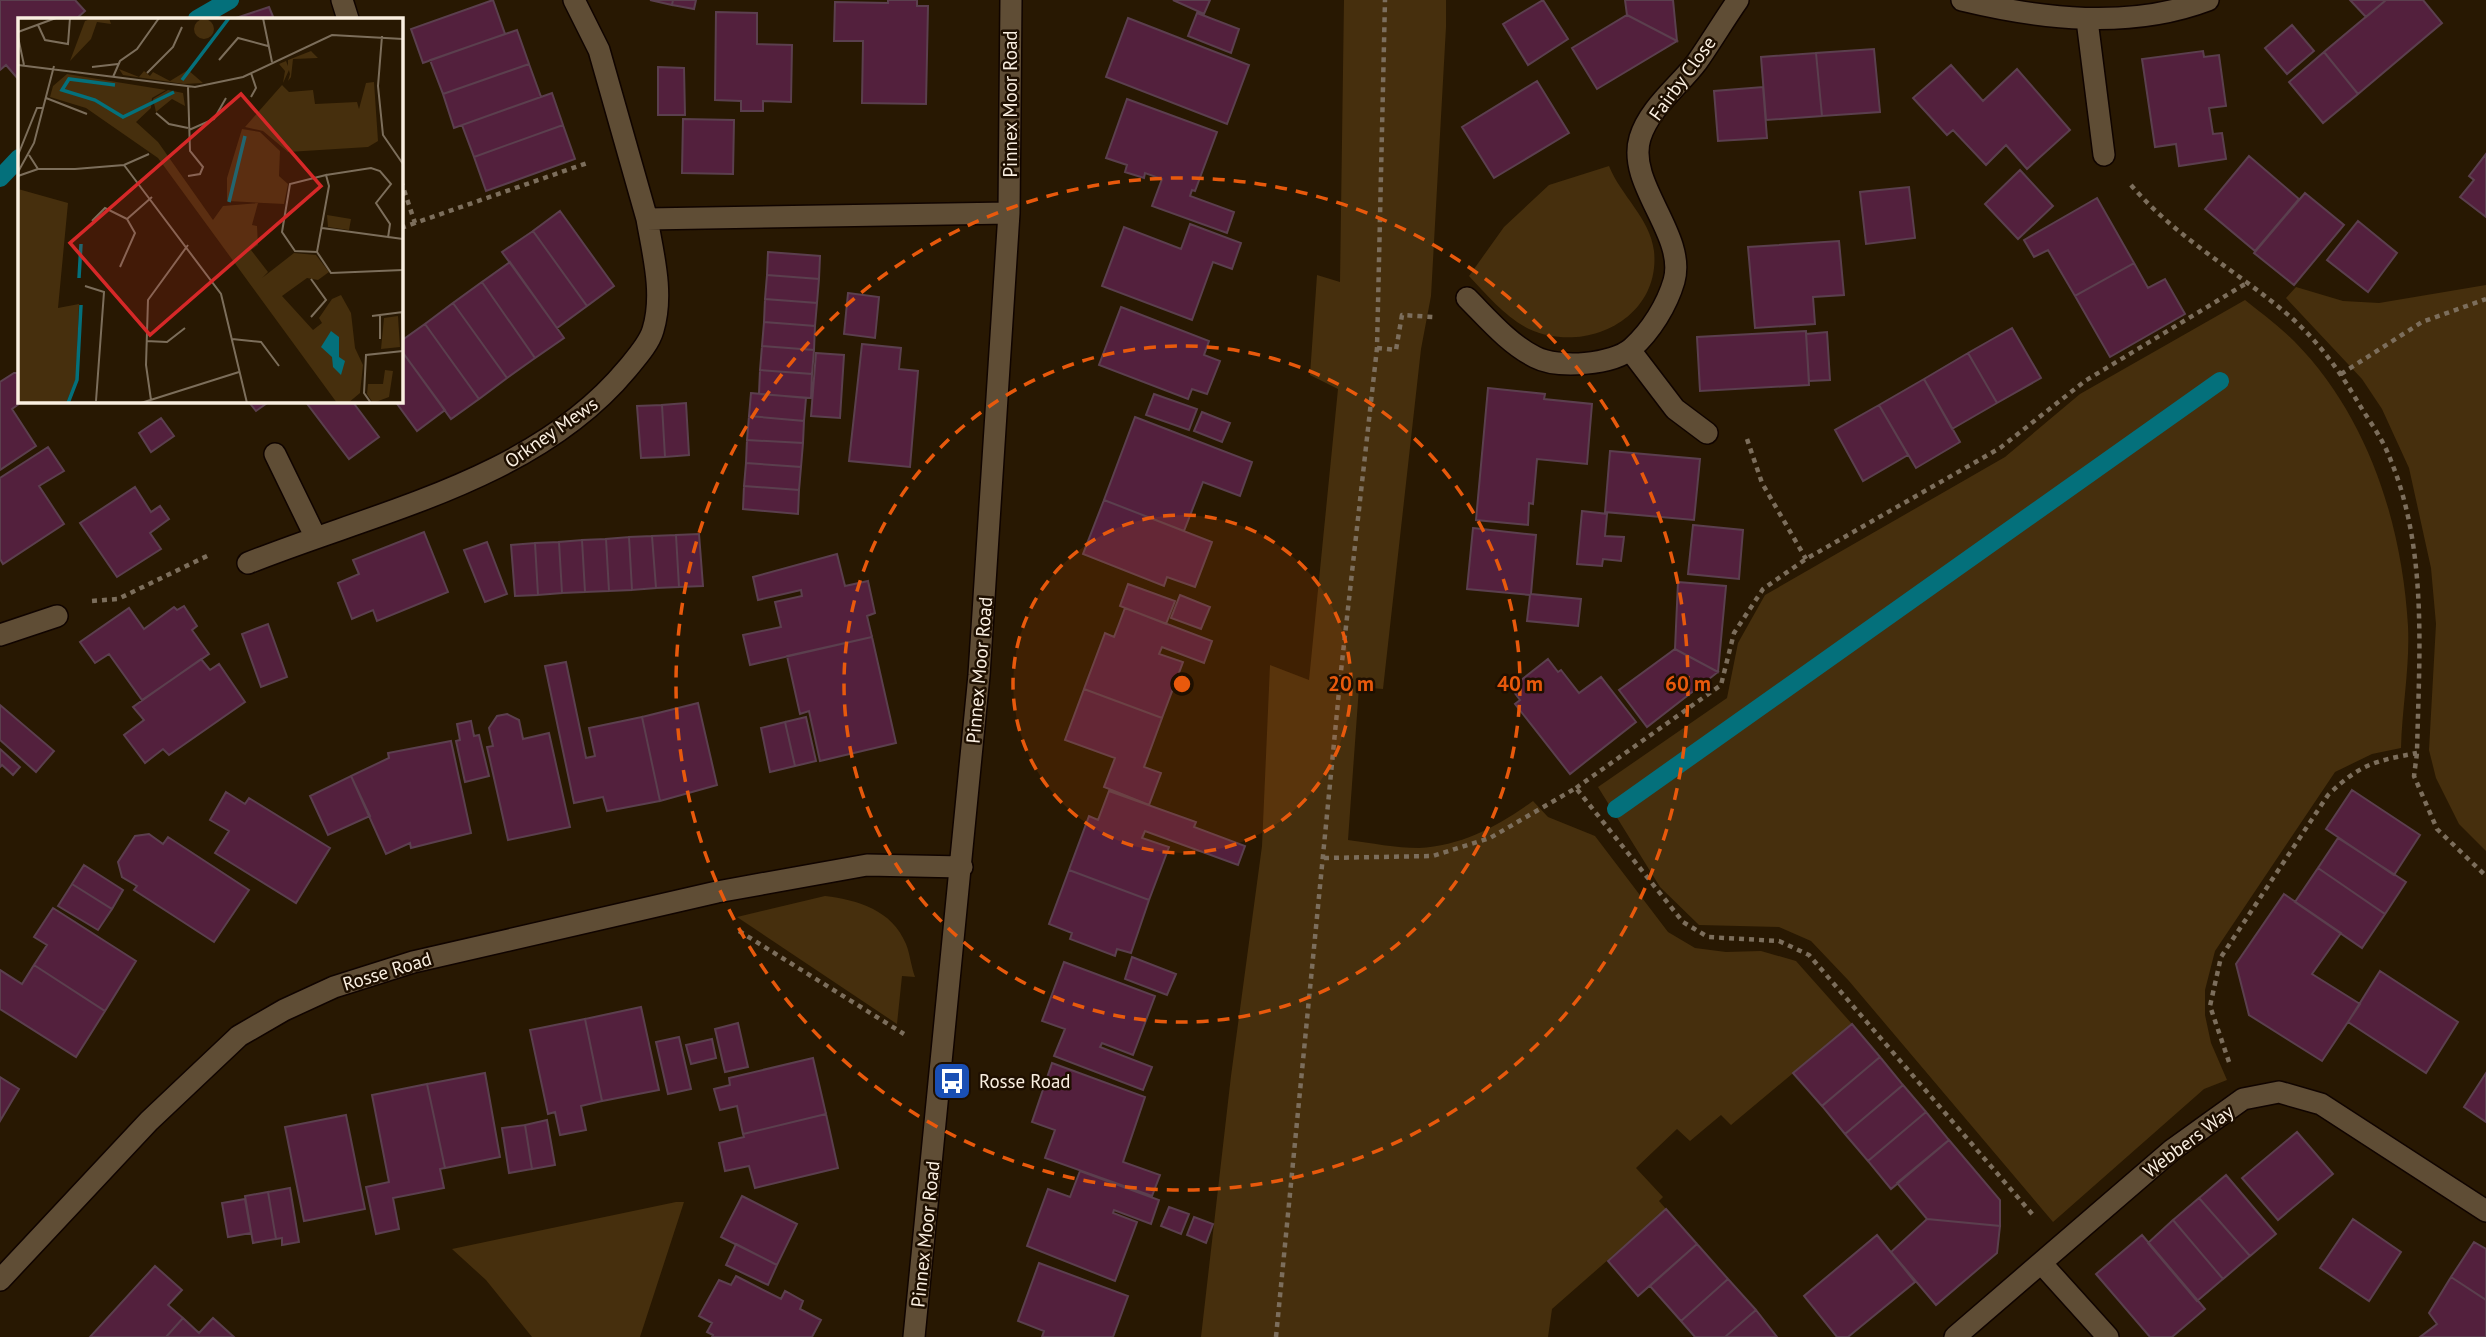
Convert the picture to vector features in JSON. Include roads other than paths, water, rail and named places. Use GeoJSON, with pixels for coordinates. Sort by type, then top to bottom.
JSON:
{"type":"FeatureCollection","features":[{"type":"Feature","properties":{"kind":"street"},"geometry":{"type":"LineString","coordinates":[[342,0],[348,18]]}},
{"type":"Feature","properties":{"kind":"street","name":"Orkney Mews"},"geometry":{"type":"LineString","coordinates":[[248,563],[315,536],[415,504],[504,466],[608,391],[642,352],[653,330],[658,283],[646,219],[599,50],[574,0]]}},
{"type":"Feature","properties":{"kind":"street","name":"Pinnex Moor Road"},"geometry":{"type":"LineString","coordinates":[[914,1337],[979,675],[1009,214],[1011,0]]}},
{"type":"Feature","properties":{"kind":"street","name":"Fairby Close"},"geometry":{"type":"LineString","coordinates":[[1630,350],[1665,304],[1675,277],[1672,250],[1640,172],[1639,139],[1657,108],[1697,61],[1738,0]]}},
{"type":"Feature","properties":{"kind":"street"},"geometry":{"type":"LineString","coordinates":[[1962,0],[2031,15],[2087,20],[2152,13],[2208,0]]}},
{"type":"Feature","properties":{"kind":"street"},"geometry":{"type":"LineString","coordinates":[[2087,20],[2104,155]]}},
{"type":"Feature","properties":{"kind":"street"},"geometry":{"type":"LineString","coordinates":[[646,219],[1009,214]]}},
{"type":"Feature","properties":{"kind":"street"},"geometry":{"type":"LineString","coordinates":[[1467,298],[1504,335],[1536,358],[1572,365],[1603,360],[1630,350],[1675,409],[1707,433]]}},
{"type":"Feature","properties":{"kind":"street"},"geometry":{"type":"LineString","coordinates":[[275,454],[315,536]]}},
{"type":"Feature","properties":{"kind":"street"},"geometry":{"type":"LineString","coordinates":[[0,635],[57,616]]}},
{"type":"Feature","properties":{"kind":"street","name":"Rosse Road"},"geometry":{"type":"LineString","coordinates":[[0,1280],[202,1069],[239,1036],[284,1010],[334,988],[413,962],[717,892],[867,865],[962,867]]}},
{"type":"Feature","properties":{"kind":"street","name":"Webbers Way"},"geometry":{"type":"LineString","coordinates":[[1955,1337],[2062,1248],[2172,1150],[2243,1099],[2279,1092],[2321,1104],[2486,1211]]}},
{"type":"Feature","properties":{"kind":"street"},"geometry":{"type":"LineString","coordinates":[[2042,1264],[2108,1337]]}},
{"type":"Feature","properties":{"kind":"waterway"},"geometry":{"type":"LineString","coordinates":[[199,18],[230,0]]}},
{"type":"Feature","properties":{"kind":"waterway"},"geometry":{"type":"LineString","coordinates":[[0,178],[18,159]]}},
{"type":"Feature","properties":{"kind":"waterway"},"geometry":{"type":"LineString","coordinates":[[1616,809],[2220,381]]}},
{"type":"Feature","properties":{"kind":"place","name":"Rosse Road"},"geometry":{"type":"Point","coordinates":[952,1081]}}]}
